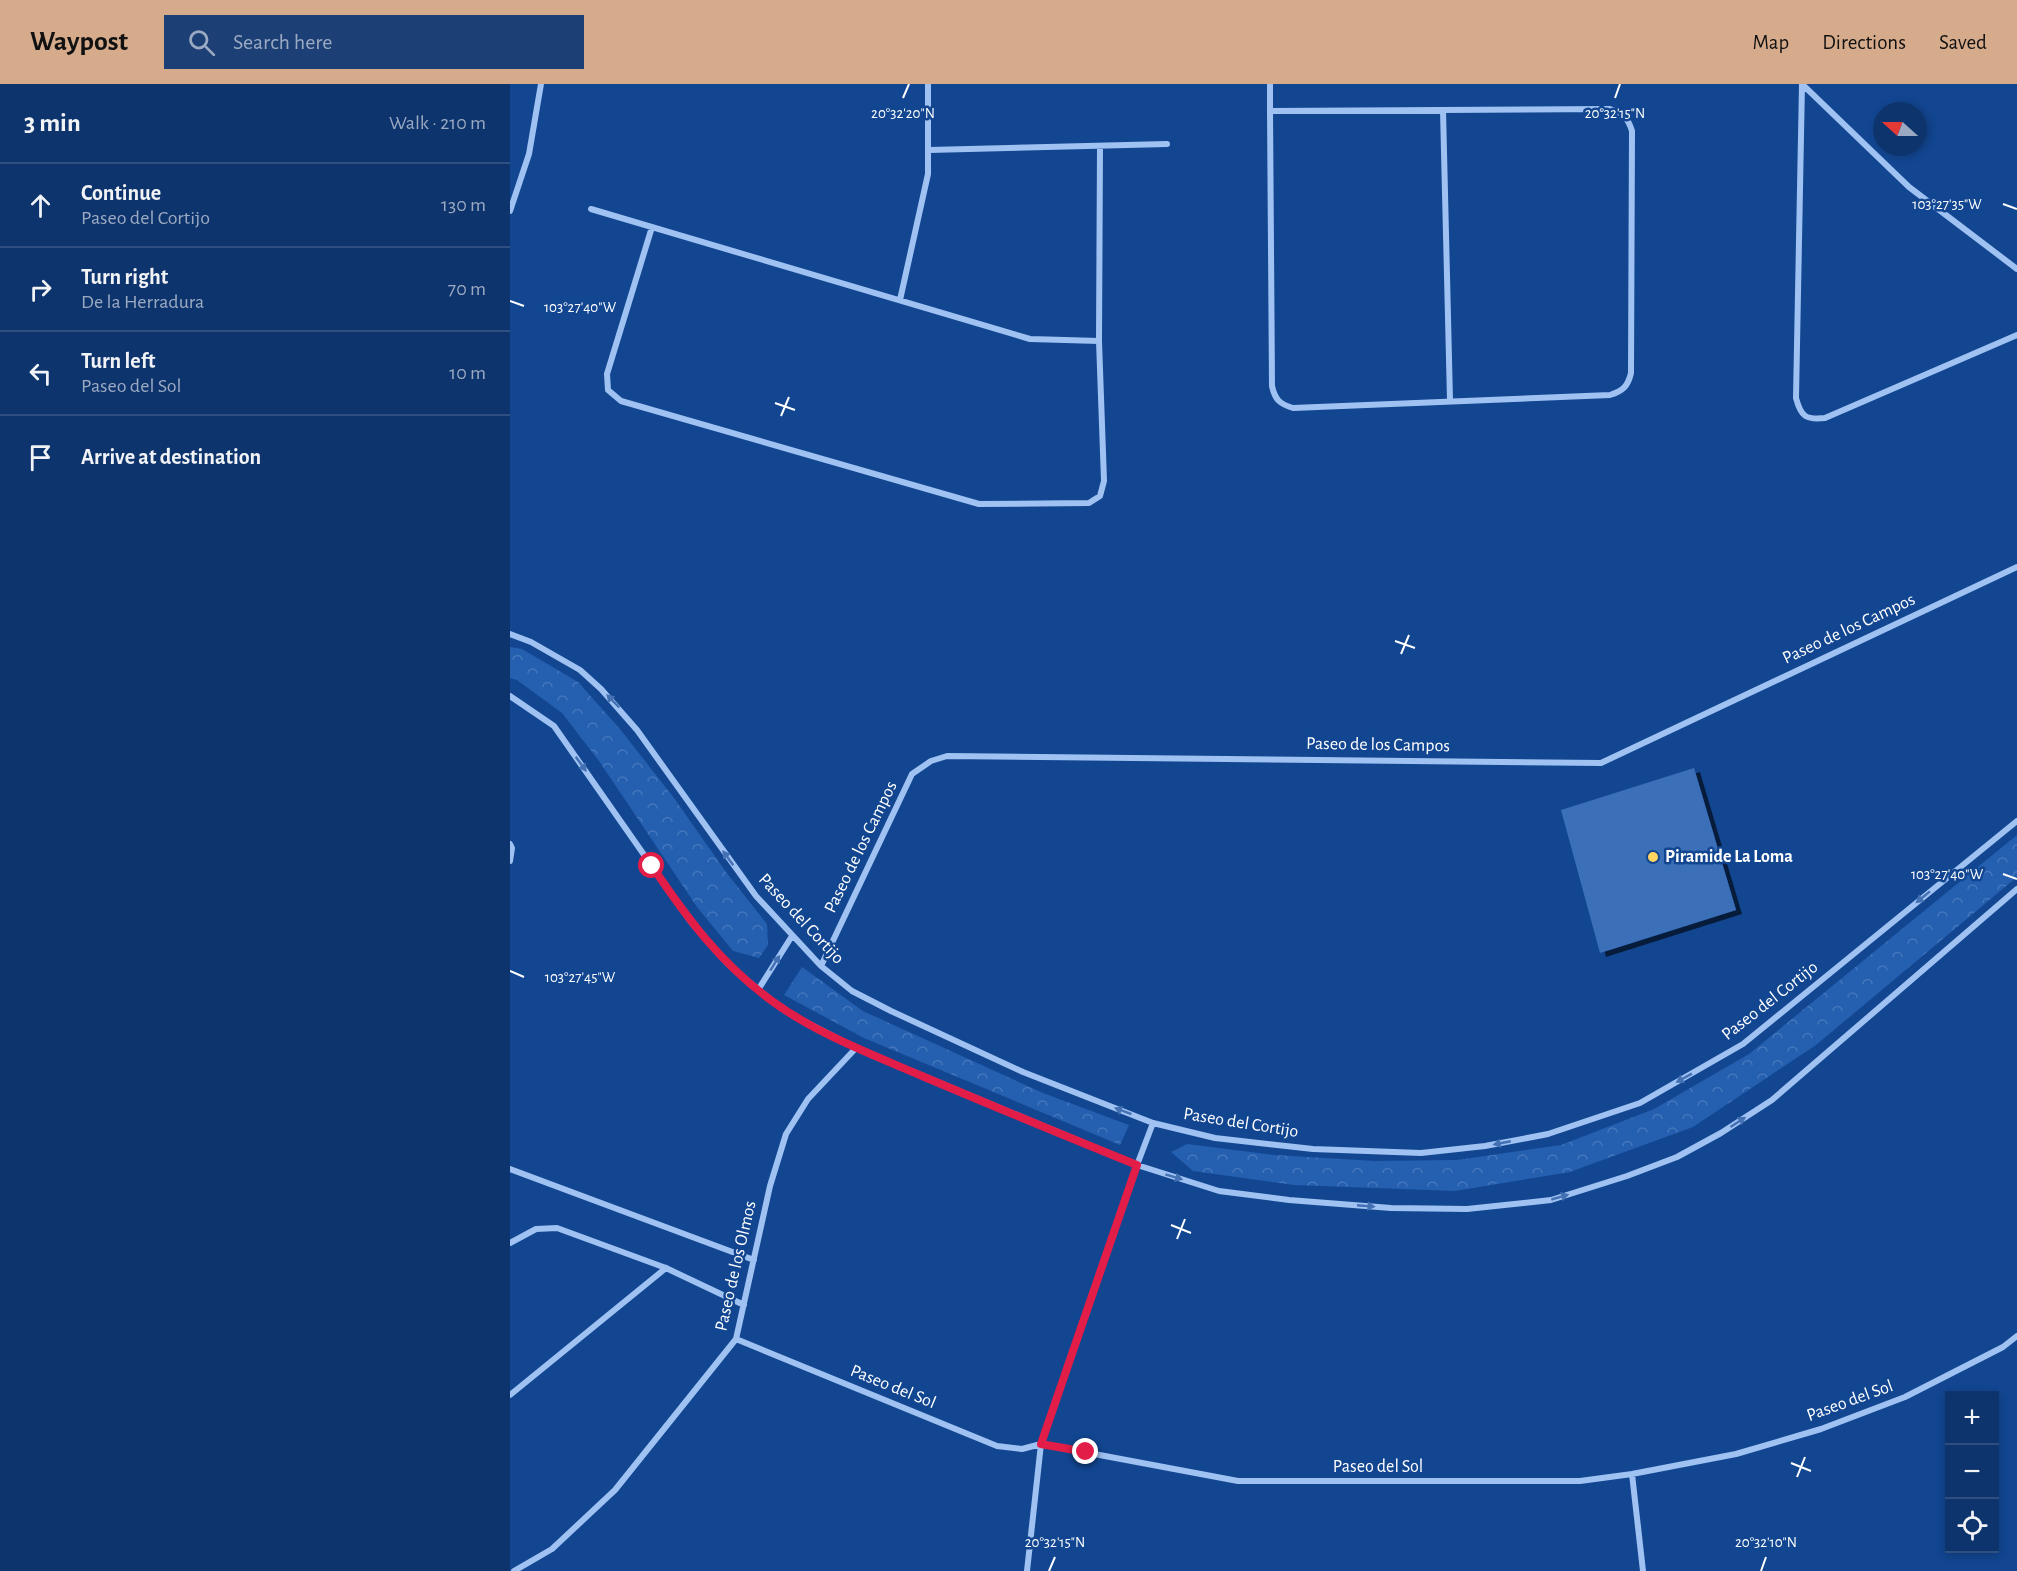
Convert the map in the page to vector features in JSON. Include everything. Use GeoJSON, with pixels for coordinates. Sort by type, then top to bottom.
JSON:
{"type":"FeatureCollection","features":[{"type":"Feature","properties":{"kind":"street"},"geometry":{"type":"LineString","coordinates":[[510,211],[513,192],[529,154],[541,84]]}},
{"type":"Feature","properties":{"kind":"street"},"geometry":{"type":"LineString","coordinates":[[900,300],[928,174],[928,84]]}},
{"type":"Feature","properties":{"kind":"street"},"geometry":{"type":"LineString","coordinates":[[1270,84],[1270,111],[1272,386],[1274,397],[1282,405],[1293,408],[1610,395],[1620,392],[1628,384],[1630,374],[1632,131],[1629,120],[1621,112],[1610,109],[1270,111]]}},
{"type":"Feature","properties":{"kind":"street"},"geometry":{"type":"LineString","coordinates":[[1802,84],[1909,187],[2017,269]]}},
{"type":"Feature","properties":{"kind":"street"},"geometry":{"type":"LineString","coordinates":[[1802,84],[1796,398],[1800,412],[1812,420],[1826,418],[2017,335]]}},
{"type":"Feature","properties":{"kind":"street"},"geometry":{"type":"LineString","coordinates":[[1443,110],[1450,400]]}},
{"type":"Feature","properties":{"kind":"street"},"geometry":{"type":"LineString","coordinates":[[929,150],[1167,144]]}},
{"type":"Feature","properties":{"kind":"street"},"geometry":{"type":"LineString","coordinates":[[652,227],[607,374],[608,390],[621,401],[979,504],[1089,502],[1100,496],[1104,481],[1099,341],[1100,146]]}},
{"type":"Feature","properties":{"kind":"street"},"geometry":{"type":"LineString","coordinates":[[591,209],[1030,339],[1099,341]]}},
{"type":"Feature","properties":{"kind":"street","name":"Paseo de los Campos"},"geometry":{"type":"LineString","coordinates":[[820,966],[912,774],[931,761],[947,756],[1601,763],[2017,567]]}},
{"type":"Feature","properties":{"kind":"street","name":"Paseo del Cortijo"},"geometry":{"type":"LineString","coordinates":[[510,634],[531,642],[580,670],[620,708],[756,896],[820,966],[852,991],[1023,1072],[1153,1123],[1215,1138],[1313,1149],[1421,1153],[1485,1146],[1548,1134],[1640,1102],[1743,1044],[2017,821]]}},
{"type":"Feature","properties":{"kind":"street"},"geometry":{"type":"LineString","coordinates":[[510,696],[554,726],[691,922],[728,964],[758,990],[794,1016],[856,1048],[1137,1165],[1219,1191],[1289,1200],[1391,1208],[1467,1209],[1551,1200],[1627,1176],[1677,1157],[1721,1133],[1772,1100],[2017,890]]}},
{"type":"Feature","properties":{"kind":"street"},"geometry":{"type":"LineString","coordinates":[[510,844],[512,848],[510,861]]}},
{"type":"Feature","properties":{"kind":"street"},"geometry":{"type":"LineString","coordinates":[[758,990],[792,936]]}},
{"type":"Feature","properties":{"kind":"street","name":"Paseo de los Olmos"},"geometry":{"type":"LineString","coordinates":[[514,1571],[552,1549],[615,1490],[736,1339],[770,1186],[786,1134],[808,1099],[856,1048]]}},
{"type":"Feature","properties":{"kind":"street"},"geometry":{"type":"LineString","coordinates":[[1027,1571],[1041,1444],[1153,1123]]}},
{"type":"Feature","properties":{"kind":"street"},"geometry":{"type":"LineString","coordinates":[[510,1169],[754,1260]]}},
{"type":"Feature","properties":{"kind":"street"},"geometry":{"type":"LineString","coordinates":[[510,1243],[536,1229],[557,1228],[666,1268],[744,1305]]}},
{"type":"Feature","properties":{"kind":"street"},"geometry":{"type":"LineString","coordinates":[[510,1395],[666,1268]]}},
{"type":"Feature","properties":{"kind":"street","name":"Paseo del Sol"},"geometry":{"type":"LineString","coordinates":[[736,1339],[997,1446],[1023,1449],[1041,1444],[1238,1481],[1580,1481],[1632,1474],[1736,1454],[1821,1429],[1905,1397],[2004,1347],[2017,1336]]}},
{"type":"Feature","properties":{"kind":"street"},"geometry":{"type":"LineString","coordinates":[[1632,1474],[1643,1571]]}},
{"type":"Feature","properties":{"kind":"green space"},"geometry":{"type":"Polygon","coordinates":[[[510,647],[522,649],[578,682],[620,729],[767,924],[768,945],[759,958],[733,951],[697,907],[599,761],[562,713],[517,680],[510,678],[510,647]]]}},
{"type":"Feature","properties":{"kind":"green space"},"geometry":{"type":"Polygon","coordinates":[[[2017,835],[2017,877],[1816,1045],[1693,1127],[1570,1172],[1455,1191],[1294,1185],[1193,1171],[1171,1152],[1187,1144],[1275,1155],[1375,1161],[1457,1160],[1561,1145],[1654,1109],[1749,1054],[2017,835]]]}},
{"type":"Feature","properties":{"kind":"green space"},"geometry":{"type":"Polygon","coordinates":[[[802,967],[863,1011],[1043,1093],[1129,1125],[1120,1145],[864,1038],[784,995],[802,967]]]}},
{"type":"Feature","properties":{"kind":"building"},"geometry":{"type":"Polygon","coordinates":[[[1694,768],[1736,910],[1600,953],[1561,810],[1694,768]]]}},
{"type":"Feature","properties":{"kind":"place","name":"Piramide La Loma"},"geometry":{"type":"Point","coordinates":[1653,857]}},
{"type":"Feature","properties":{"kind":"route"},"geometry":{"type":"LineString","coordinates":[[652,866],[691,922],[728,964],[773,1002],[794,1016],[856,1048],[1137,1165],[1041,1444],[1086,1452]]}}]}
